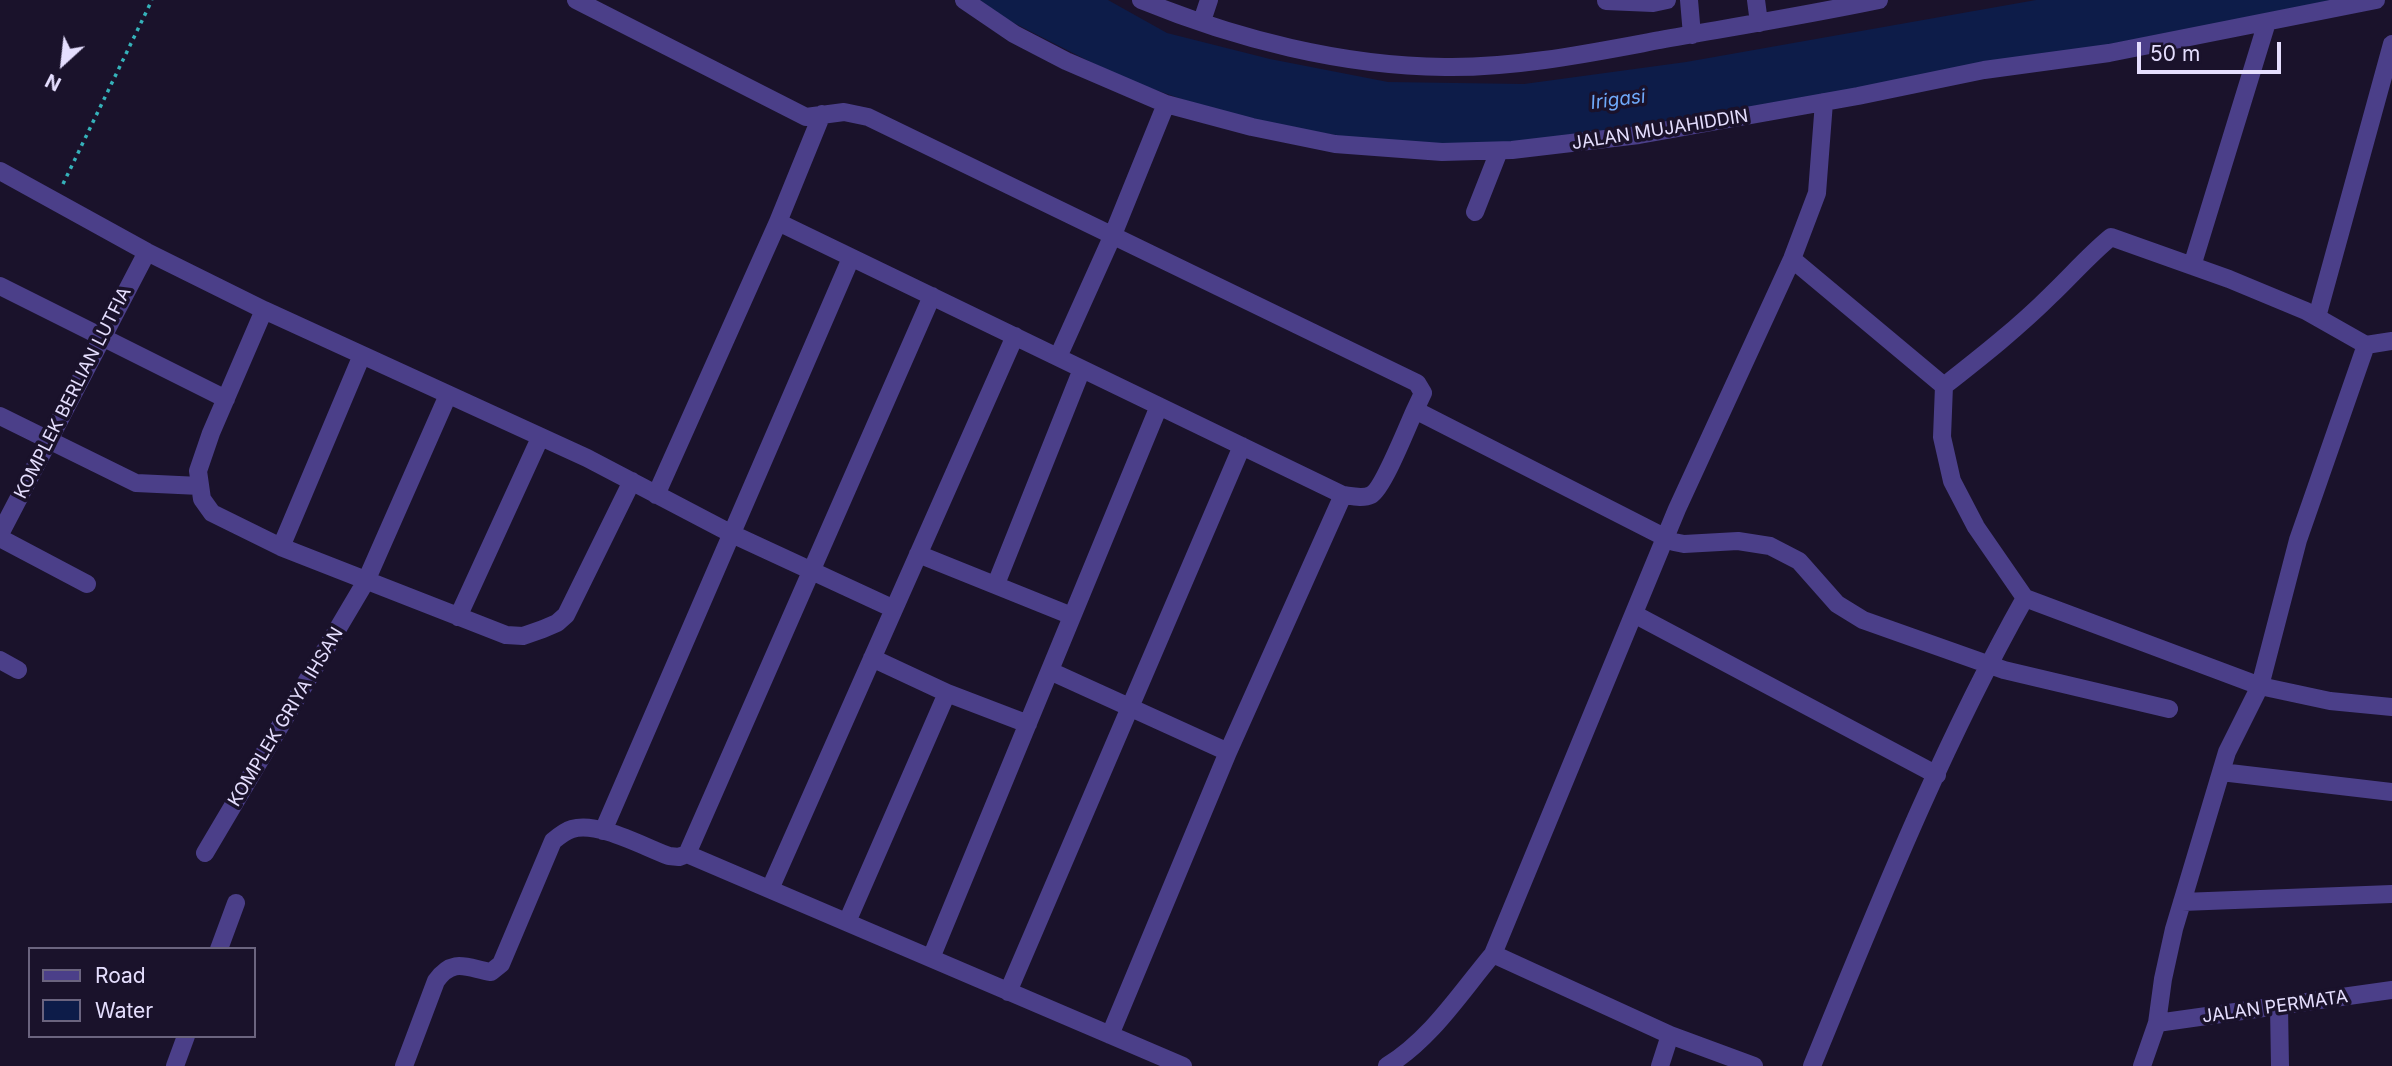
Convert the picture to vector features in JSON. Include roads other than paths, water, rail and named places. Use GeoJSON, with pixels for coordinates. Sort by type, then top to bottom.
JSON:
{"type":"FeatureCollection","features":[{"type":"Feature","properties":{"kind":"street"},"geometry":{"type":"LineString","coordinates":[[576,0],[806,117],[844,112],[868,117],[1417,383],[1423,393],[1385,476],[1374,493],[1357,497],[1343,495],[778,222]]}},
{"type":"Feature","properties":{"kind":"street","name":"JALAN MUJAHIDDIN"},"geometry":{"type":"LineString","coordinates":[[964,0],[1014,34],[1066,61],[1166,104],[1252,127],[1335,144],[1442,152],[1499,151],[1627,137],[1984,70],[2109,52],[2376,0]]}},
{"type":"Feature","properties":{"kind":"street"},"geometry":{"type":"LineString","coordinates":[[1141,0],[1233,32],[1302,50],[1386,63],[1446,67],[1567,57],[1879,0]]}},
{"type":"Feature","properties":{"kind":"street"},"geometry":{"type":"LineString","coordinates":[[1202,21],[1209,0]]}},
{"type":"Feature","properties":{"kind":"street"},"geometry":{"type":"LineString","coordinates":[[1606,1],[1653,3],[1667,0]]}},
{"type":"Feature","properties":{"kind":"street"},"geometry":{"type":"LineString","coordinates":[[1689,0],[1692,35]]}},
{"type":"Feature","properties":{"kind":"street"},"geometry":{"type":"LineString","coordinates":[[1756,0],[1759,23]]}},
{"type":"Feature","properties":{"kind":"street"},"geometry":{"type":"LineString","coordinates":[[2192,266],[2267,22]]}},
{"type":"Feature","properties":{"kind":"street"},"geometry":{"type":"LineString","coordinates":[[2317,317],[2392,44]]}},
{"type":"Feature","properties":{"kind":"street"},"geometry":{"type":"LineString","coordinates":[[1387,1066],[1436,1026],[1493,954],[1666,537],[1792,259],[1817,193],[1819,138],[1824,102]]}},
{"type":"Feature","properties":{"kind":"street"},"geometry":{"type":"LineString","coordinates":[[1058,357],[1112,237],[1166,104]]}},
{"type":"Feature","properties":{"kind":"street"},"geometry":{"type":"LineString","coordinates":[[656,495],[778,222],[822,114]]}},
{"type":"Feature","properties":{"kind":"street"},"geometry":{"type":"LineString","coordinates":[[1475,212],[1499,151]]}},
{"type":"Feature","properties":{"kind":"street"},"geometry":{"type":"LineString","coordinates":[[0,171],[147,251],[264,310],[587,458],[732,534],[894,609]]}},
{"type":"Feature","properties":{"kind":"street"},"geometry":{"type":"LineString","coordinates":[[2392,341],[2366,345],[2306,310],[2111,237],[2088,255],[2052,295],[1990,350],[1944,386],[1942,437],[1952,481],[1976,527],[2025,598],[2260,686],[2330,701],[2392,707]]}},
{"type":"Feature","properties":{"kind":"street","name":"KOMPLEK BERLIAN LUTFIA"},"geometry":{"type":"LineString","coordinates":[[0,536],[147,251]]}},
{"type":"Feature","properties":{"kind":"street"},"geometry":{"type":"LineString","coordinates":[[603,831],[852,258]]}},
{"type":"Feature","properties":{"kind":"street"},"geometry":{"type":"LineString","coordinates":[[1792,259],[1944,386]]}},
{"type":"Feature","properties":{"kind":"street"},"geometry":{"type":"LineString","coordinates":[[0,286],[226,399]]}},
{"type":"Feature","properties":{"kind":"street"},"geometry":{"type":"LineString","coordinates":[[404,1066],[436,981],[443,971],[460,965],[489,972],[497,968],[506,956],[553,841],[570,830],[594,828],[669,856],[679,858],[687,854],[932,296]]}},
{"type":"Feature","properties":{"kind":"street"},"geometry":{"type":"LineString","coordinates":[[264,310],[198,471],[202,499],[212,513],[281,547],[506,635],[523,635],[557,623],[566,615],[632,481]]}},
{"type":"Feature","properties":{"kind":"street"},"geometry":{"type":"LineString","coordinates":[[770,889],[1015,336]]}},
{"type":"Feature","properties":{"kind":"street"},"geometry":{"type":"LineString","coordinates":[[2142,1066],[2157,1023],[2163,979],[2182,902],[2227,752],[2260,686],[2298,540],[2366,345]]}},
{"type":"Feature","properties":{"kind":"street"},"geometry":{"type":"LineString","coordinates":[[281,547],[362,355]]}},
{"type":"Feature","properties":{"kind":"street"},"geometry":{"type":"LineString","coordinates":[[996,584],[1082,369]]}},
{"type":"Feature","properties":{"kind":"street","name":"KOMPLEK GRIYA IHSAN"},"geometry":{"type":"LineString","coordinates":[[205,853],[366,581],[448,395]]}},
{"type":"Feature","properties":{"kind":"street"},"geometry":{"type":"LineString","coordinates":[[932,957],[1159,406]]}},
{"type":"Feature","properties":{"kind":"street"},"geometry":{"type":"LineString","coordinates":[[1415,410],[1684,544],[1738,541],[1770,546],[1799,561],[1837,604],[1863,620],[2004,670],[2168,709]]}},
{"type":"Feature","properties":{"kind":"street"},"geometry":{"type":"LineString","coordinates":[[0,416],[136,483],[200,486]]}},
{"type":"Feature","properties":{"kind":"street"},"geometry":{"type":"LineString","coordinates":[[458,617],[540,438]]}},
{"type":"Feature","properties":{"kind":"street"},"geometry":{"type":"LineString","coordinates":[[1008,992],[1242,446]]}},
{"type":"Feature","properties":{"kind":"street"},"geometry":{"type":"LineString","coordinates":[[1110,1035],[1228,752],[1343,495]]}},
{"type":"Feature","properties":{"kind":"street"},"geometry":{"type":"LineString","coordinates":[[0,536],[87,584]]}},
{"type":"Feature","properties":{"kind":"street"},"geometry":{"type":"LineString","coordinates":[[918,554],[1072,616]]}},
{"type":"Feature","properties":{"kind":"street"},"geometry":{"type":"LineString","coordinates":[[1812,1066],[1885,889],[1988,664],[2025,598]]}},
{"type":"Feature","properties":{"kind":"street"},"geometry":{"type":"LineString","coordinates":[[1634,614],[1937,775]]}},
{"type":"Feature","properties":{"kind":"street"},"geometry":{"type":"LineString","coordinates":[[872,658],[947,693],[1028,724]]}},
{"type":"Feature","properties":{"kind":"street"},"geometry":{"type":"LineString","coordinates":[[0,660],[18,670]]}},
{"type":"Feature","properties":{"kind":"street"},"geometry":{"type":"LineString","coordinates":[[1050,671],[1228,752]]}},
{"type":"Feature","properties":{"kind":"street"},"geometry":{"type":"LineString","coordinates":[[848,922],[947,693]]}},
{"type":"Feature","properties":{"kind":"street"},"geometry":{"type":"LineString","coordinates":[[2221,772],[2392,792]]}},
{"type":"Feature","properties":{"kind":"street"},"geometry":{"type":"LineString","coordinates":[[687,854],[1183,1066]]}},
{"type":"Feature","properties":{"kind":"street"},"geometry":{"type":"LineString","coordinates":[[2182,902],[2392,894]]}},
{"type":"Feature","properties":{"kind":"street"},"geometry":{"type":"LineString","coordinates":[[220,947],[236,902]]}},
{"type":"Feature","properties":{"kind":"street"},"geometry":{"type":"LineString","coordinates":[[1493,954],[1670,1035],[1754,1066]]}},
{"type":"Feature","properties":{"kind":"street","name":"JALAN PERMATA"},"geometry":{"type":"LineString","coordinates":[[2157,1023],[2392,990]]}},
{"type":"Feature","properties":{"kind":"street"},"geometry":{"type":"LineString","coordinates":[[2279,1006],[2280,1066]]}},
{"type":"Feature","properties":{"kind":"street"},"geometry":{"type":"LineString","coordinates":[[1660,1066],[1670,1035]]}},
{"type":"Feature","properties":{"kind":"street"},"geometry":{"type":"LineString","coordinates":[[175,1066],[185,1038]]}},
{"type":"Feature","properties":{"kind":"water","name":"Irigasi"},"geometry":{"type":"Polygon","coordinates":[[[980,0],[1108,0],[1167,33],[1270,59],[1388,82],[1524,84],[1686,62],[2036,0],[2367,0],[1636,132],[1508,147],[1397,146],[1233,117],[1124,79],[1004,18],[980,0]]]}}]}
